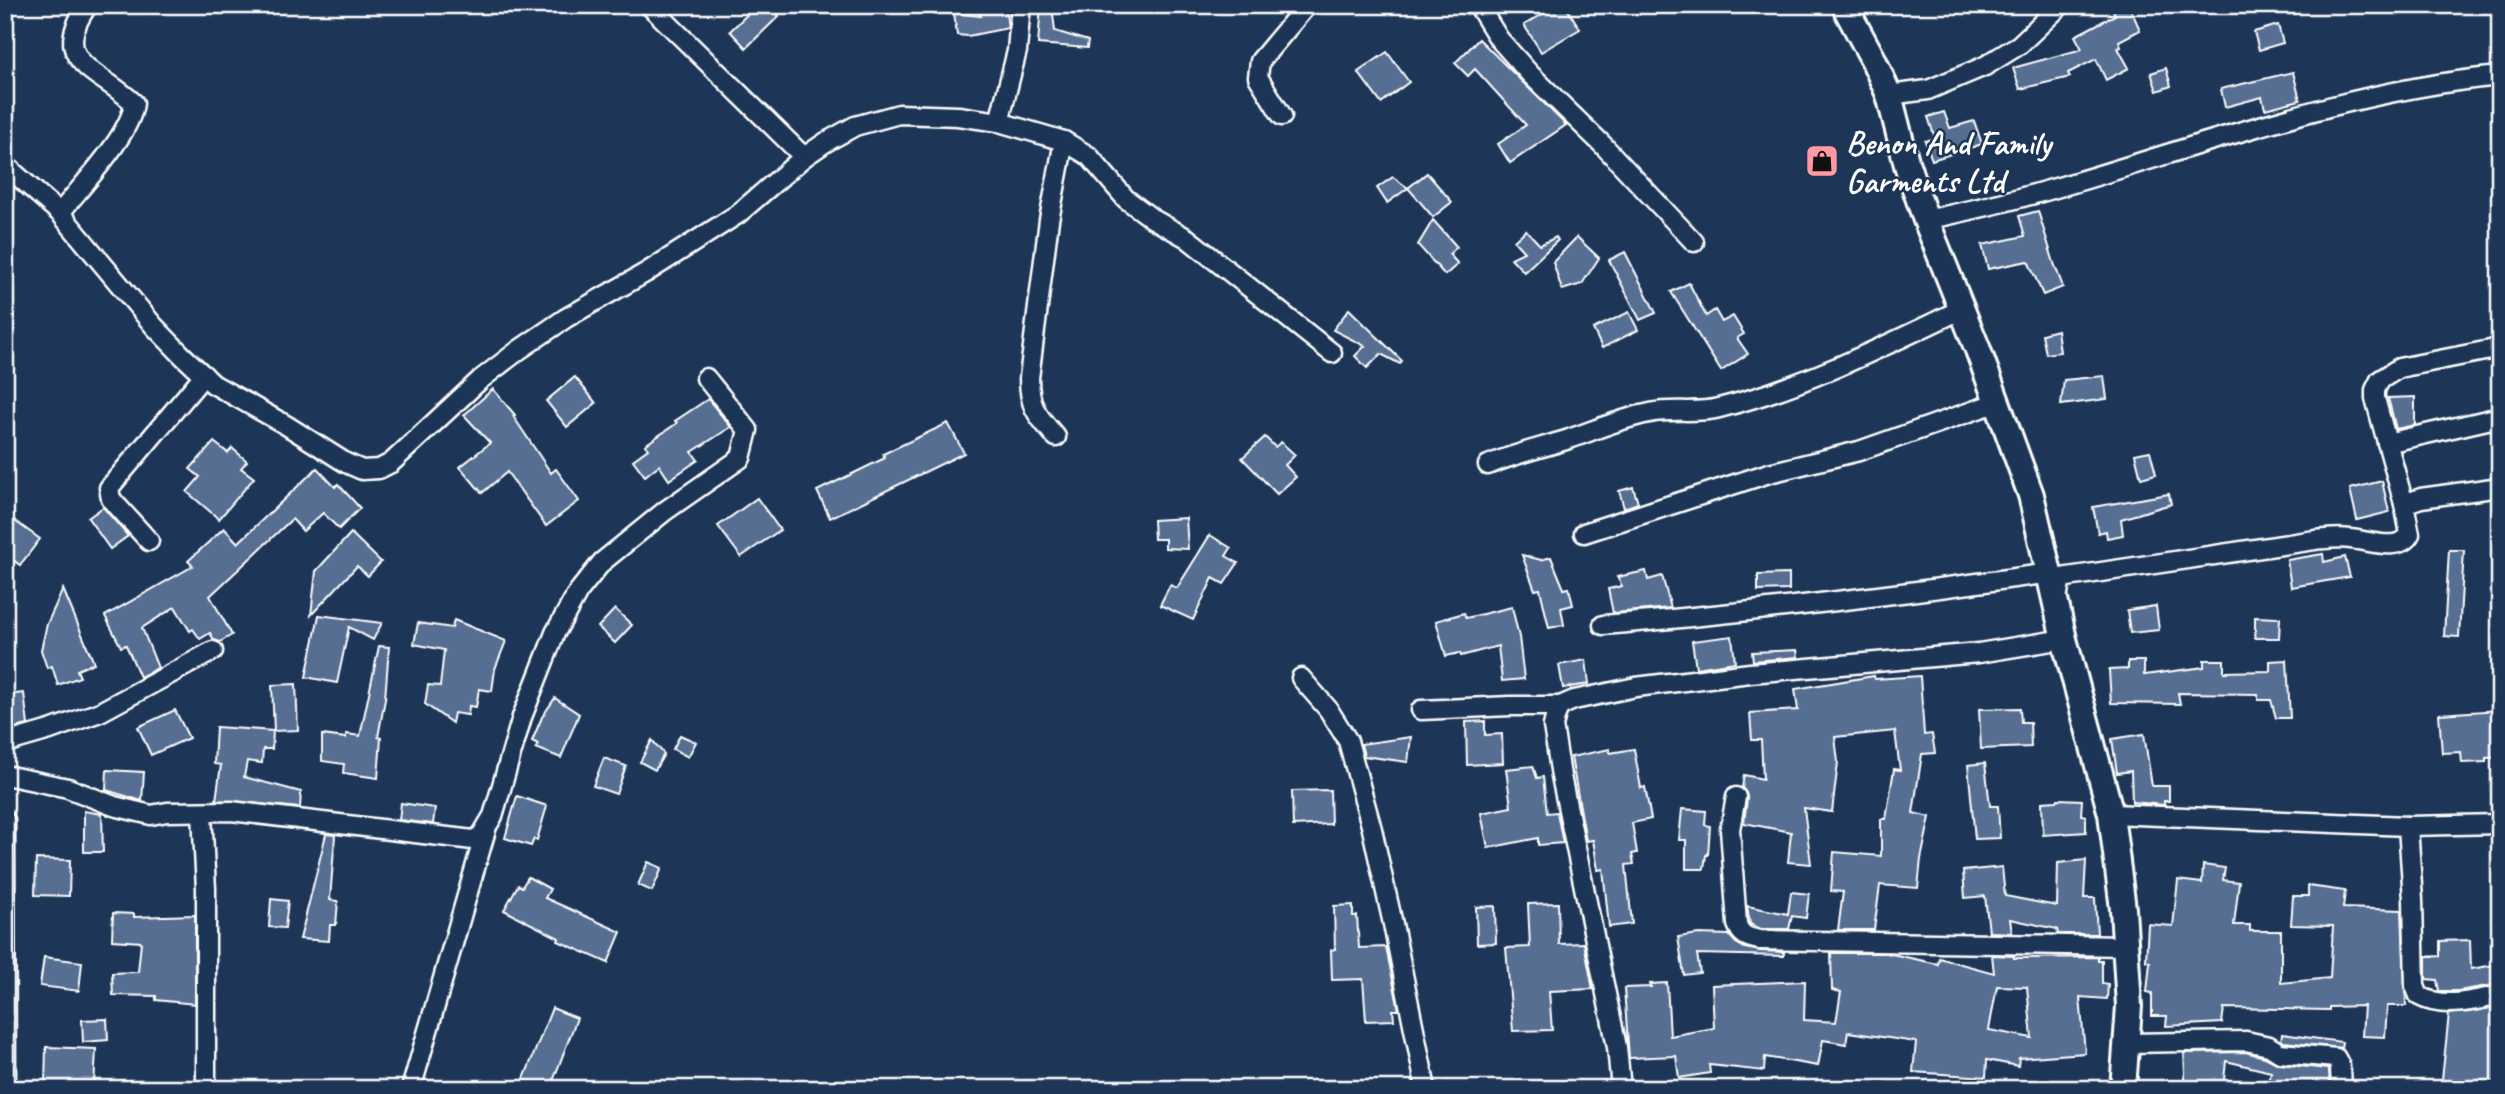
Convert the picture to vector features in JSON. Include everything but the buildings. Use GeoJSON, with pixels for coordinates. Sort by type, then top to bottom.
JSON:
{"type":"FeatureCollection","features":[{"type":"Feature","properties":{"kind":"street"},"geometry":{"type":"LineString","coordinates":[[60,213],[115,144],[133,113],[134,103],[80,62],[73,49],[72,35],[78,19],[88,5]]}},
{"type":"Feature","properties":{"kind":"street"},"geometry":{"type":"LineString","coordinates":[[649,5],[804,157]]}},
{"type":"Feature","properties":{"kind":"street"},"geometry":{"type":"LineString","coordinates":[[999,122],[1017,51],[1021,5]]}},
{"type":"Feature","properties":{"kind":"street"},"geometry":{"type":"LineString","coordinates":[[1282,116],[1258,77],[1260,61],[1307,5]]}},
{"type":"Feature","properties":{"kind":"street"},"geometry":{"type":"LineString","coordinates":[[1478,5],[1499,39],[1530,74],[1602,144],[1694,242]]}},
{"type":"Feature","properties":{"kind":"street"},"geometry":{"type":"LineString","coordinates":[[1844,5],[1873,58],[1889,95],[1907,164],[1926,220],[1998,402],[2031,495],[2064,639],[2111,814],[2129,1006],[2123,1089]]}},
{"type":"Feature","properties":{"kind":"street"},"geometry":{"type":"LineString","coordinates":[[1889,95],[1928,90],[1985,66],[2019,45],[2061,5]]}},
{"type":"Feature","properties":{"kind":"street"},"geometry":{"type":"LineString","coordinates":[[1926,220],[2063,186],[2278,119],[2407,90],[2500,76]]}},
{"type":"Feature","properties":{"kind":"street"},"geometry":{"type":"LineString","coordinates":[[5,165],[60,213],[154,326],[213,384],[362,470],[379,469],[391,463],[481,380],[519,350],[566,318],[647,272],[738,214],[804,157],[855,126],[899,114],[999,122],[1064,141],[1089,156],[1126,200],[1186,238],[1332,353]]}},
{"type":"Feature","properties":{"kind":"street"},"geometry":{"type":"LineString","coordinates":[[1056,438],[1034,411],[1029,395],[1029,378],[1049,220],[1064,141]]}},
{"type":"Feature","properties":{"kind":"street"},"geometry":{"type":"LineString","coordinates":[[1488,465],[1514,454],[1651,412],[1718,408],[1776,390],[1860,358],[1961,310]]}},
{"type":"Feature","properties":{"kind":"street"},"geometry":{"type":"LineString","coordinates":[[2056,601],[2061,578],[2315,540],[2348,538],[2394,544],[2403,542],[2410,534],[2375,398],[2375,390],[2380,380],[2388,373],[2415,364],[2500,348]]}},
{"type":"Feature","properties":{"kind":"street"},"geometry":{"type":"LineString","coordinates":[[149,541],[111,499],[109,488],[204,375]]}},
{"type":"Feature","properties":{"kind":"street"},"geometry":{"type":"LineString","coordinates":[[411,1089],[486,830],[555,633],[578,592],[602,562],[665,511],[741,458],[748,430],[706,378]]}},
{"type":"Feature","properties":{"kind":"street"},"geometry":{"type":"LineString","coordinates":[[1584,533],[1769,473],[1859,451],[1998,402]]}},
{"type":"Feature","properties":{"kind":"street"},"geometry":{"type":"LineString","coordinates":[[2387,443],[2500,417]]}},
{"type":"Feature","properties":{"kind":"street"},"geometry":{"type":"LineString","coordinates":[[2403,504],[2421,498],[2500,487]]}},
{"type":"Feature","properties":{"kind":"street"},"geometry":{"type":"LineString","coordinates":[[1603,625],[1732,614],[2050,573]]}},
{"type":"Feature","properties":{"kind":"street"},"geometry":{"type":"LineString","coordinates":[[1421,710],[1560,706],[1574,700],[1636,687],[1749,673],[1979,653],[2064,639]]}},
{"type":"Feature","properties":{"kind":"street"},"geometry":{"type":"LineString","coordinates":[[5,743],[100,712],[213,650]]}},
{"type":"Feature","properties":{"kind":"street"},"geometry":{"type":"LineString","coordinates":[[1301,678],[1328,709],[1348,741],[1372,829],[1426,1089]]}},
{"type":"Feature","properties":{"kind":"street"},"geometry":{"type":"LineString","coordinates":[[1560,706],[1553,726],[1617,1047],[1621,1089]]}},
{"type":"Feature","properties":{"kind":"street"},"geometry":{"type":"LineString","coordinates":[[5,775],[68,788],[114,806],[151,815],[167,812],[230,811],[464,840],[473,840],[486,830]]}},
{"type":"Feature","properties":{"kind":"street"},"geometry":{"type":"LineString","coordinates":[[1736,797],[1730,829],[1737,925],[1740,932],[1747,937],[1760,940],[2125,946]]}},
{"type":"Feature","properties":{"kind":"street"},"geometry":{"type":"LineString","coordinates":[[202,813],[206,889],[206,1089]]}},
{"type":"Feature","properties":{"kind":"street"},"geometry":{"type":"LineString","coordinates":[[2111,814],[2408,826],[2500,824]]}},
{"type":"Feature","properties":{"kind":"street"},"geometry":{"type":"LineString","coordinates":[[5,820],[6,1089]]}},
{"type":"Feature","properties":{"kind":"street"},"geometry":{"type":"LineString","coordinates":[[2408,826],[2415,986],[2418,996],[2439,1003],[2500,995]]}},
{"type":"Feature","properties":{"kind":"street"},"geometry":{"type":"LineString","coordinates":[[2128,1043],[2246,1041],[2269,1046],[2280,1053],[2336,1058],[2340,1066],[2341,1089]]}},
{"type":"Feature","properties":{"kind":"place","name":"Benon And Family Garments Ltd"},"geometry":{"type":"Point","coordinates":[1822,161]}}]}
